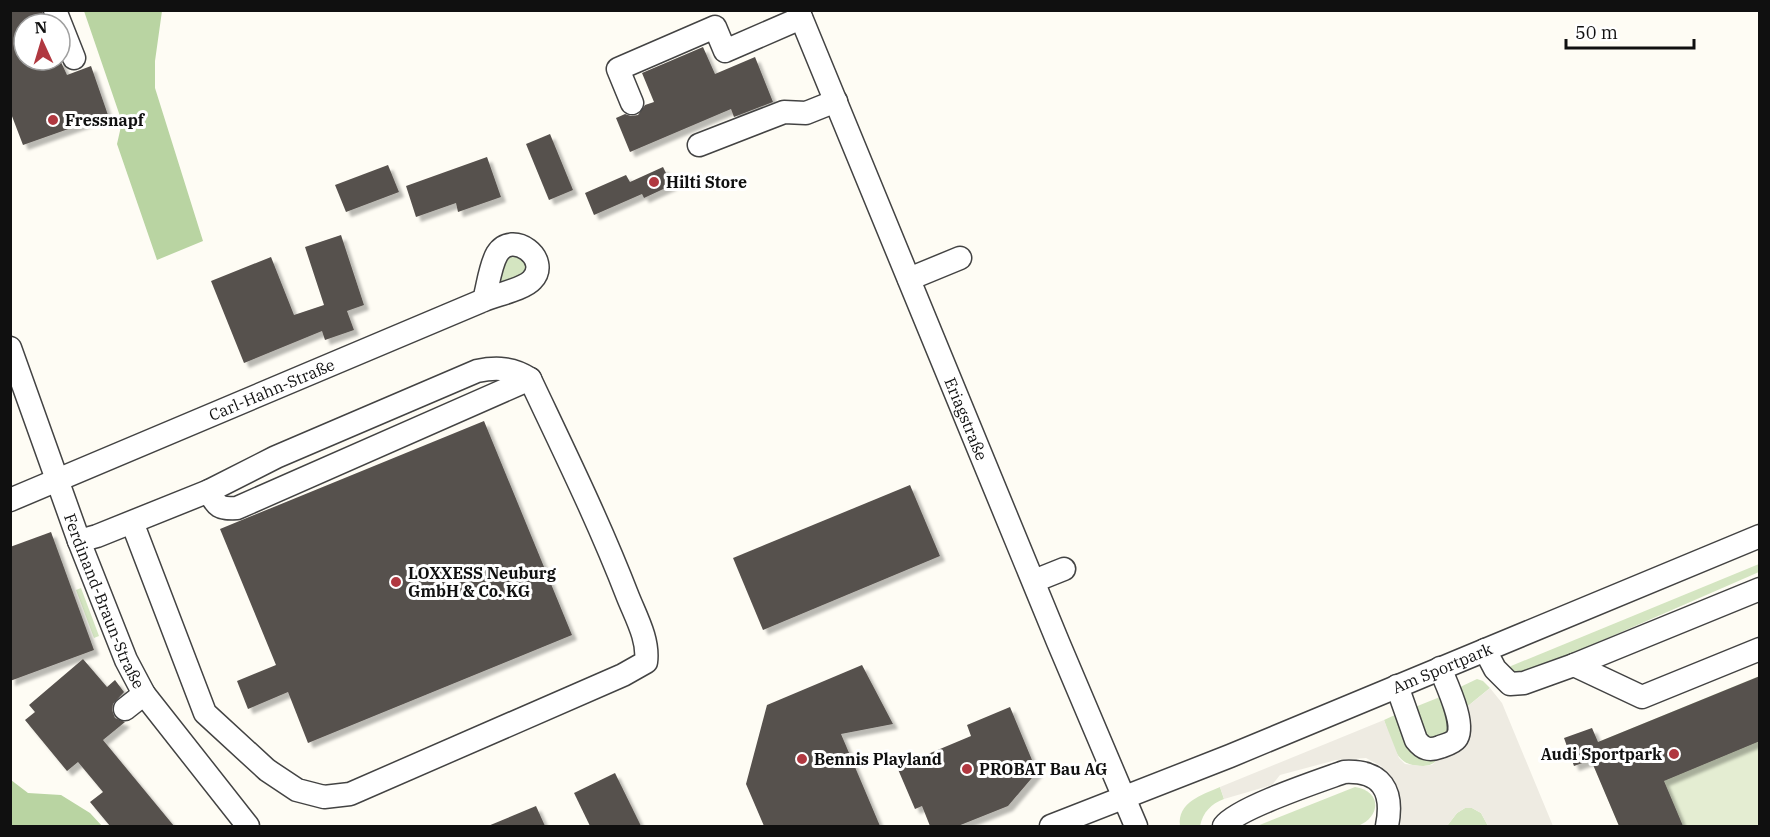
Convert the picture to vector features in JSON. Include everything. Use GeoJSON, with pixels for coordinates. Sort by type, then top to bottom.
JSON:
{"type":"FeatureCollection","features":[{"type":"Feature","properties":{"kind":"street"},"geometry":{"type":"LineString","coordinates":[[56,10],[74,58]]}},
{"type":"Feature","properties":{"kind":"street"},"geometry":{"type":"LineString","coordinates":[[632,103],[618,69],[715,27],[725,51],[800,14]]}},
{"type":"Feature","properties":{"kind":"street","name":"Eriagstraße"},"geometry":{"type":"LineString","coordinates":[[800,14],[1136,826]]}},
{"type":"Feature","properties":{"kind":"street"},"geometry":{"type":"LineString","coordinates":[[699,145],[783,112],[806,113],[836,102]]}},
{"type":"Feature","properties":{"kind":"street"},"geometry":{"type":"LineString","coordinates":[[909,279],[960,258]]}},
{"type":"Feature","properties":{"kind":"street","name":"Carl-Hahn-Straße"},"geometry":{"type":"LineString","coordinates":[[10,500],[484,300]]}},
{"type":"Feature","properties":{"kind":"street","name":"Ferdinand-Braun-Straße"},"geometry":{"type":"LineString","coordinates":[[10,348],[79,541],[126,660],[144,694],[248,826]]}},
{"type":"Feature","properties":{"kind":"street"},"geometry":{"type":"LineString","coordinates":[[79,541],[209,491],[276,457],[477,371],[494,367],[518,372],[530,379],[606,540],[642,634],[647,651],[646,662],[623,675],[350,794],[324,797],[297,790],[267,770],[205,713],[132,522]]}},
{"type":"Feature","properties":{"kind":"street"},"geometry":{"type":"LineString","coordinates":[[209,491],[216,504],[224,508],[237,508],[530,379]]}},
{"type":"Feature","properties":{"kind":"street","name":"Am Sportpark"},"geometry":{"type":"LineString","coordinates":[[1124,798],[1760,536]]}},
{"type":"Feature","properties":{"kind":"street"},"geometry":{"type":"LineString","coordinates":[[1034,581],[1064,569]]}},
{"type":"Feature","properties":{"kind":"street"},"geometry":{"type":"LineString","coordinates":[[1485,650],[1495,669],[1510,684],[1524,684],[1760,588]]}},
{"type":"Feature","properties":{"kind":"street"},"geometry":{"type":"LineString","coordinates":[[1574,665],[1642,697],[1760,649]]}},
{"type":"Feature","properties":{"kind":"street"},"geometry":{"type":"LineString","coordinates":[[1397,686],[1416,740],[1420,745],[1426,749],[1434,749],[1454,741],[1458,736],[1460,722],[1440,668]]}},
{"type":"Feature","properties":{"kind":"street"},"geometry":{"type":"LineString","coordinates":[[125,709],[144,694]]}},
{"type":"Feature","properties":{"kind":"street"},"geometry":{"type":"LineString","coordinates":[[1224,826],[1239,814],[1260,805],[1344,772],[1356,772],[1368,773],[1379,780],[1385,790],[1389,801],[1387,826]]}},
{"type":"Feature","properties":{"kind":"street"},"geometry":{"type":"LineString","coordinates":[[1051,826],[1124,798]]}},
{"type":"Feature","properties":{"kind":"green space"},"geometry":{"type":"Polygon","coordinates":[[[84,11],[162,11],[155,61],[155,88],[203,241],[157,260],[117,144],[122,122],[84,11]]]}},
{"type":"Feature","properties":{"kind":"green space"},"geometry":{"type":"Polygon","coordinates":[[[518,255],[528,265],[523,276],[500,283],[501,266],[507,257],[518,255]]]}},
{"type":"Feature","properties":{"kind":"green space"},"geometry":{"type":"Polygon","coordinates":[[[1759,564],[1759,572],[1548,664],[1514,675],[1508,669],[1511,666],[1759,564]]]}},
{"type":"Feature","properties":{"kind":"green space"},"geometry":{"type":"Polygon","coordinates":[[[81,588],[99,636],[94,638],[76,590],[81,588]]]}},
{"type":"Feature","properties":{"kind":"green space","name":"Audi Sportpark"},"geometry":{"type":"Polygon","coordinates":[[[1759,676],[1759,826],[1619,826],[1586,747],[1759,676]]]}},
{"type":"Feature","properties":{"kind":"green space"},"geometry":{"type":"Polygon","coordinates":[[[1477,679],[1490,688],[1463,710],[1456,689],[1477,679]]]}},
{"type":"Feature","properties":{"kind":"green space"},"geometry":{"type":"Polygon","coordinates":[[[1440,697],[1452,723],[1448,733],[1429,740],[1410,709],[1440,697]]]}},
{"type":"Feature","properties":{"kind":"green space"},"geometry":{"type":"Polygon","coordinates":[[[1397,714],[1437,754],[1434,763],[1424,766],[1411,765],[1399,756],[1384,720],[1397,714]]]}},
{"type":"Feature","properties":{"kind":"green space"},"geometry":{"type":"Polygon","coordinates":[[[11,780],[28,793],[61,795],[90,813],[102,826],[11,826],[11,780]]]}},
{"type":"Feature","properties":{"kind":"green space"},"geometry":{"type":"Polygon","coordinates":[[[1220,787],[1224,799],[1208,809],[1200,826],[1180,826],[1182,811],[1192,800],[1220,787]]]}},
{"type":"Feature","properties":{"kind":"green space"},"geometry":{"type":"Polygon","coordinates":[[[1355,787],[1364,789],[1370,794],[1375,805],[1371,817],[1358,826],[1257,826],[1355,787]]]}},
{"type":"Feature","properties":{"kind":"green space"},"geometry":{"type":"Polygon","coordinates":[[[1465,808],[1472,808],[1481,813],[1488,826],[1447,826],[1457,813],[1465,808]]]}},
{"type":"Feature","properties":{"kind":"shaded area"},"geometry":{"type":"Polygon","coordinates":[[[1490,688],[1502,703],[1553,826],[1488,826],[1481,813],[1472,808],[1465,808],[1457,813],[1447,826],[1399,826],[1401,801],[1393,780],[1381,766],[1366,758],[1336,760],[1280,775],[1272,785],[1224,799],[1220,787],[1384,720],[1399,758],[1405,764],[1432,765],[1463,710],[1490,688]]]}},
{"type":"Feature","properties":{"kind":"building"},"geometry":{"type":"Polygon","coordinates":[[[10,10],[42,10],[43,12],[12,12],[12,72],[66,72],[67,75],[91,66],[108,115],[23,145],[10,111],[10,10]]]}},
{"type":"Feature","properties":{"kind":"building"},"geometry":{"type":"Polygon","coordinates":[[[703,47],[715,74],[755,57],[773,102],[734,117],[731,109],[630,152],[616,118],[625,114],[638,115],[645,105],[654,102],[642,73],[703,47]]]}},
{"type":"Feature","properties":{"kind":"building"},"geometry":{"type":"Polygon","coordinates":[[[550,134],[573,190],[549,200],[526,144],[550,134]]]}},
{"type":"Feature","properties":{"kind":"building"},"geometry":{"type":"Polygon","coordinates":[[[487,157],[501,197],[458,212],[456,203],[416,217],[406,186],[487,157]]]}},
{"type":"Feature","properties":{"kind":"building"},"geometry":{"type":"Polygon","coordinates":[[[388,165],[399,192],[346,212],[335,185],[388,165]]]}},
{"type":"Feature","properties":{"kind":"building"},"geometry":{"type":"Polygon","coordinates":[[[663,167],[672,185],[644,198],[642,194],[594,215],[585,193],[626,175],[630,182],[663,167]]]}},
{"type":"Feature","properties":{"kind":"building"},"geometry":{"type":"Polygon","coordinates":[[[341,235],[364,305],[347,311],[354,330],[325,340],[322,331],[244,363],[211,281],[271,257],[294,315],[324,305],[305,247],[341,235]]]}},
{"type":"Feature","properties":{"kind":"building","name":"LOXXESS Neuburg GmbH & Co. KG"},"geometry":{"type":"Polygon","coordinates":[[[484,421],[572,635],[308,743],[288,692],[248,709],[237,681],[276,665],[220,529],[484,421]]]}},
{"type":"Feature","properties":{"kind":"building"},"geometry":{"type":"Polygon","coordinates":[[[910,485],[940,556],[763,630],[733,558],[910,485]]]}},
{"type":"Feature","properties":{"kind":"building"},"geometry":{"type":"Polygon","coordinates":[[[51,532],[94,650],[10,681],[10,547],[51,532]]]}},
{"type":"Feature","properties":{"kind":"building"},"geometry":{"type":"Polygon","coordinates":[[[83,659],[107,687],[115,680],[124,692],[113,704],[112,710],[115,718],[125,722],[103,740],[174,826],[110,826],[90,802],[103,792],[78,762],[67,771],[25,720],[35,712],[29,705],[83,659]]]}},
{"type":"Feature","properties":{"kind":"building","name":"Bennis Playland"},"geometry":{"type":"Polygon","coordinates":[[[862,665],[893,724],[841,734],[880,826],[764,826],[746,784],[767,705],[862,665]]]}},
{"type":"Feature","properties":{"kind":"building","name":"Audi Sportpark"},"geometry":{"type":"Polygon","coordinates":[[[1760,676],[1760,741],[1664,781],[1683,826],[1619,826],[1591,760],[1574,766],[1564,738],[1592,728],[1598,742],[1760,676]]]}},
{"type":"Feature","properties":{"kind":"building","name":"PROBAT Bau AG"},"geometry":{"type":"Polygon","coordinates":[[[1010,707],[1037,772],[1008,806],[958,826],[930,826],[922,806],[915,809],[897,767],[971,736],[967,725],[1010,707]]]}},
{"type":"Feature","properties":{"kind":"building"},"geometry":{"type":"Polygon","coordinates":[[[615,773],[641,826],[590,826],[574,793],[615,773]]]}},
{"type":"Feature","properties":{"kind":"building"},"geometry":{"type":"Polygon","coordinates":[[[536,806],[545,826],[488,826],[536,806]]]}},
{"type":"Feature","properties":{"kind":"place","name":"Fressnapf"},"geometry":{"type":"Point","coordinates":[53,120]}},
{"type":"Feature","properties":{"kind":"place","name":"Hilti Store"},"geometry":{"type":"Point","coordinates":[654,182]}},
{"type":"Feature","properties":{"kind":"place","name":"LOXXESS Neuburg GmbH & Co. KG"},"geometry":{"type":"Point","coordinates":[396,582]}},
{"type":"Feature","properties":{"kind":"place","name":"Audi Sportpark"},"geometry":{"type":"Point","coordinates":[1674,754]}},
{"type":"Feature","properties":{"kind":"place","name":"Bennis Playland"},"geometry":{"type":"Point","coordinates":[802,759]}},
{"type":"Feature","properties":{"kind":"place","name":"PROBAT Bau AG"},"geometry":{"type":"Point","coordinates":[967,769]}}]}
